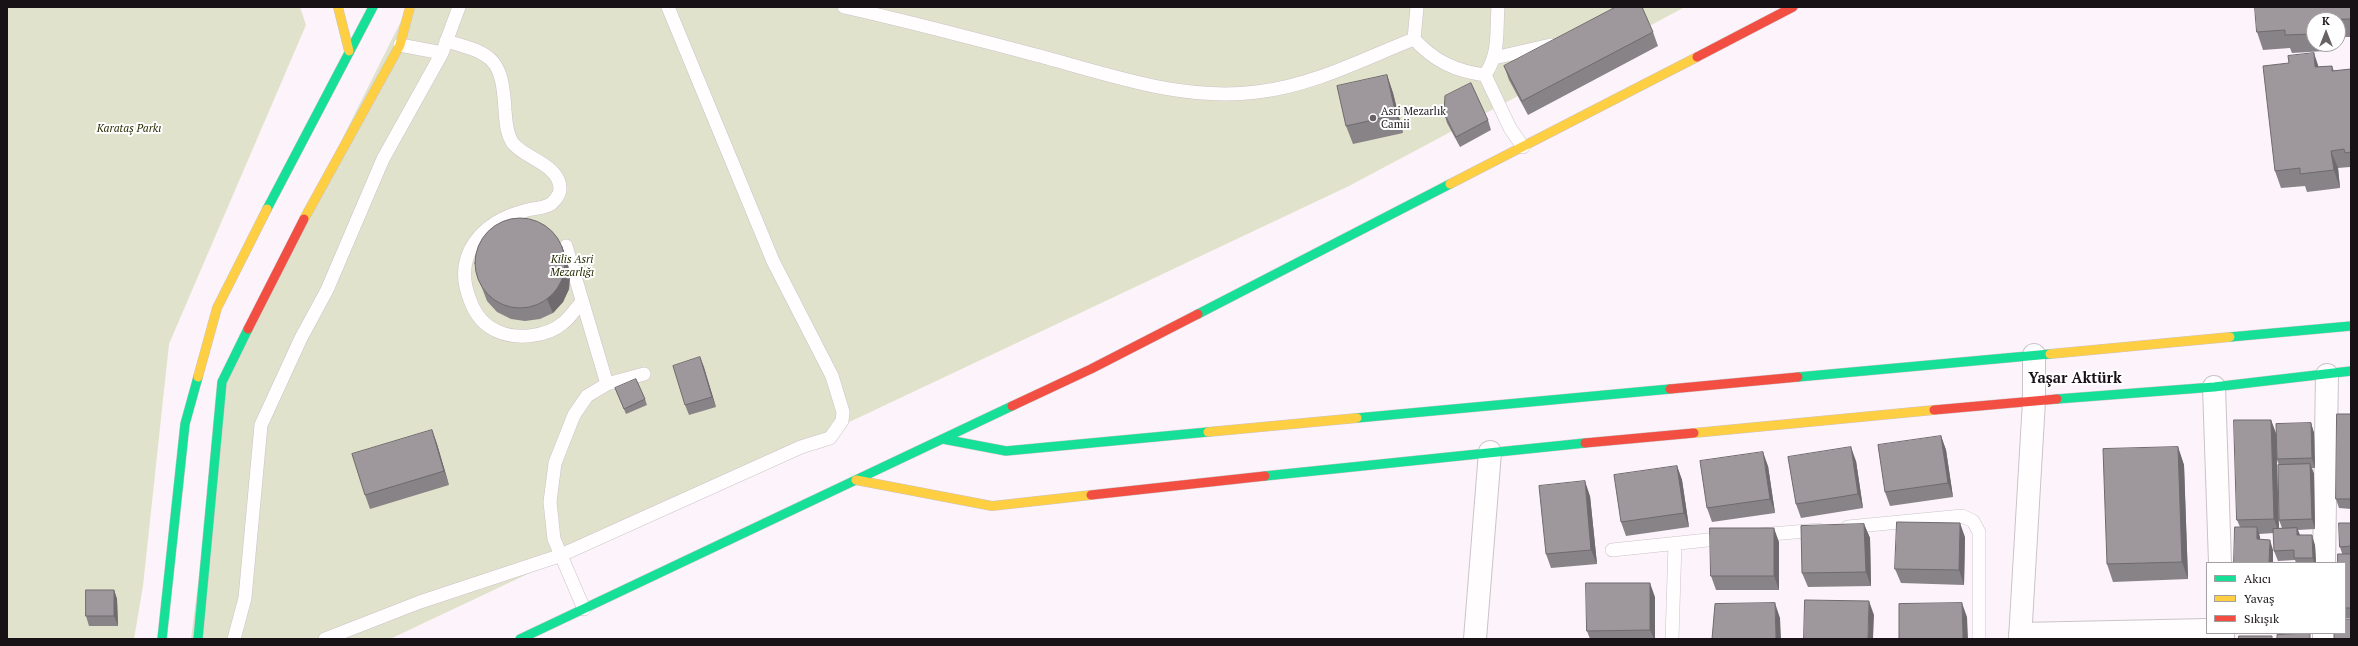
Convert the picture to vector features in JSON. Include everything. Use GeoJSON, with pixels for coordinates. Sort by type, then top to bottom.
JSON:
{"type":"FeatureCollection","features":[{"type":"Feature","properties":{"kind":"street"},"geometry":{"type":"LineString","coordinates":[[338,7],[349,51]]}},
{"type":"Feature","properties":{"kind":"street"},"geometry":{"type":"LineString","coordinates":[[162,639],[185,424],[217,308],[373,7]]}},
{"type":"Feature","properties":{"kind":"street"},"geometry":{"type":"LineString","coordinates":[[198,639],[222,382],[288,248],[400,45],[410,7]]}},
{"type":"Feature","properties":{"kind":"street"},"geometry":{"type":"LineString","coordinates":[[520,639],[1091,369],[1793,7]]}},
{"type":"Feature","properties":{"kind":"street"},"geometry":{"type":"LineString","coordinates":[[943,439],[1006,451],[2351,326]]}},
{"type":"Feature","properties":{"kind":"street"},"geometry":{"type":"LineString","coordinates":[[2034,355],[2034,401],[2020,636],[2206,630]]}},
{"type":"Feature","properties":{"kind":"street"},"geometry":{"type":"LineString","coordinates":[[856,480],[992,506],[1490,452],[2034,401],[2214,387],[2351,371]]}},
{"type":"Feature","properties":{"kind":"street"},"geometry":{"type":"LineString","coordinates":[[2324,562],[2327,375]]}},
{"type":"Feature","properties":{"kind":"street"},"geometry":{"type":"LineString","coordinates":[[2214,387],[2220,562]]}},
{"type":"Feature","properties":{"kind":"street"},"geometry":{"type":"LineString","coordinates":[[1475,639],[1490,452]]}},
{"type":"Feature","properties":{"kind":"lane"},"geometry":{"type":"LineString","coordinates":[[234,639],[245,598],[261,425],[301,338],[327,290],[383,159],[444,47],[458,7]]}},
{"type":"Feature","properties":{"kind":"lane"},"geometry":{"type":"LineString","coordinates":[[325,639],[420,602],[559,556],[801,447],[830,438],[842,421],[843,412],[832,376],[774,261],[668,7]]}},
{"type":"Feature","properties":{"kind":"lane"},"geometry":{"type":"LineString","coordinates":[[844,7],[885,11],[1137,83],[1202,94],[1257,92],[1303,84],[1414,39]]}},
{"type":"Feature","properties":{"kind":"lane"},"geometry":{"type":"LineString","coordinates":[[1414,39],[1417,7]]}},
{"type":"Feature","properties":{"kind":"lane"},"geometry":{"type":"LineString","coordinates":[[1485,75],[1494,58],[1498,35],[1498,7]]}},
{"type":"Feature","properties":{"kind":"lane"},"geometry":{"type":"LineString","coordinates":[[1414,39],[1433,58],[1457,70],[1485,75]]}},
{"type":"Feature","properties":{"kind":"lane"},"geometry":{"type":"LineString","coordinates":[[1494,58],[1561,43]]}},
{"type":"Feature","properties":{"kind":"lane"},"geometry":{"type":"LineString","coordinates":[[400,45],[479,50],[492,59],[500,72],[506,122],[511,140],[521,151],[552,171],[559,183],[560,190],[550,204],[504,218],[478,236],[468,255],[465,266],[465,280],[472,306],[482,322],[497,332],[525,336],[550,331],[563,324],[581,303]]}},
{"type":"Feature","properties":{"kind":"lane"},"geometry":{"type":"LineString","coordinates":[[1485,75],[1510,128],[1523,147]]}},
{"type":"Feature","properties":{"kind":"lane"},"geometry":{"type":"LineString","coordinates":[[566,246],[581,303],[606,384]]}},
{"type":"Feature","properties":{"kind":"lane"},"geometry":{"type":"LineString","coordinates":[[584,609],[559,556],[554,539],[550,502],[556,463],[580,405],[587,396],[606,384],[644,374]]}},
{"type":"Feature","properties":{"kind":"lane"},"geometry":{"type":"LineString","coordinates":[[1612,550],[1962,516],[1974,521],[1979,532],[1979,639]]}},
{"type":"Feature","properties":{"kind":"lane"},"geometry":{"type":"LineString","coordinates":[[1672,639],[1675,543]]}},
{"type":"Feature","properties":{"kind":"green space","name":"Karataş Parkı"},"geometry":{"type":"Polygon","coordinates":[[[7,7],[300,7],[306,25],[169,344],[143,586],[134,639],[7,639],[7,7]]]}},
{"type":"Feature","properties":{"kind":"green space","name":"Kilis Asri Mezarlığı"},"geometry":{"type":"Polygon","coordinates":[[[408,7],[1685,7],[1349,186],[390,639],[191,639],[224,376],[408,7]]]}},
{"type":"Feature","properties":{"kind":"building"},"geometry":{"type":"Polygon","coordinates":[[[1616,7],[1642,7],[1653,32],[1522,101],[1504,66],[1616,7]]]}},
{"type":"Feature","properties":{"kind":"building"},"geometry":{"type":"Polygon","coordinates":[[[2255,7],[2351,7],[2351,19],[2346,19],[2346,12],[2306,12],[2306,34],[2285,35],[2285,30],[2257,32],[2255,7]]]}},
{"type":"Feature","properties":{"kind":"building"},"geometry":{"type":"Polygon","coordinates":[[[2314,53],[2315,67],[2332,66],[2332,71],[2351,69],[2351,152],[2345,153],[2344,149],[2331,151],[2334,170],[2300,174],[2300,168],[2275,171],[2263,66],[2289,63],[2288,56],[2314,53]]]}},
{"type":"Feature","properties":{"kind":"building"},"geometry":{"type":"Polygon","coordinates":[[[1387,75],[1396,115],[1346,126],[1337,86],[1387,75]]]}},
{"type":"Feature","properties":{"kind":"building"},"geometry":{"type":"Polygon","coordinates":[[[1471,83],[1488,120],[1456,137],[1444,113],[1445,96],[1471,83]]]}},
{"type":"Feature","properties":{"kind":"building"},"geometry":{"type":"Polygon","coordinates":[[[520,218],[537,222],[552,231],[561,246],[565,263],[561,280],[552,295],[537,304],[520,308],[503,304],[488,295],[479,280],[475,263],[479,246],[488,231],[503,222],[520,218]]]}},
{"type":"Feature","properties":{"kind":"building"},"geometry":{"type":"Polygon","coordinates":[[[700,357],[712,397],[685,405],[673,366],[700,357]]]}},
{"type":"Feature","properties":{"kind":"building"},"geometry":{"type":"Polygon","coordinates":[[[636,379],[645,399],[624,409],[615,388],[636,379]]]}},
{"type":"Feature","properties":{"kind":"building"},"geometry":{"type":"Polygon","coordinates":[[[2337,414],[2351,414],[2351,499],[2336,499],[2337,414]]]}},
{"type":"Feature","properties":{"kind":"building"},"geometry":{"type":"Polygon","coordinates":[[[2234,420],[2271,420],[2274,519],[2237,520],[2234,420]]]}},
{"type":"Feature","properties":{"kind":"building"},"geometry":{"type":"Polygon","coordinates":[[[2311,423],[2312,458],[2277,459],[2276,424],[2311,423]]]}},
{"type":"Feature","properties":{"kind":"building"},"geometry":{"type":"Polygon","coordinates":[[[432,430],[444,471],[365,495],[352,454],[432,430]]]}},
{"type":"Feature","properties":{"kind":"building"},"geometry":{"type":"Polygon","coordinates":[[[1941,436],[1948,483],[1885,492],[1878,445],[1941,436]]]}},
{"type":"Feature","properties":{"kind":"building"},"geometry":{"type":"Polygon","coordinates":[[[1851,447],[1858,494],[1796,504],[1788,457],[1851,447]]]}},
{"type":"Feature","properties":{"kind":"building"},"geometry":{"type":"Polygon","coordinates":[[[2178,447],[2182,562],[2107,564],[2103,449],[2178,447]]]}},
{"type":"Feature","properties":{"kind":"building"},"geometry":{"type":"Polygon","coordinates":[[[1763,452],[1770,499],[1707,508],[1700,461],[1763,452]]]}},
{"type":"Feature","properties":{"kind":"building"},"geometry":{"type":"Polygon","coordinates":[[[2310,464],[2312,519],[2279,520],[2278,465],[2310,464]]]}},
{"type":"Feature","properties":{"kind":"building"},"geometry":{"type":"Polygon","coordinates":[[[1677,466],[1684,513],[1621,522],[1614,475],[1677,466]]]}},
{"type":"Feature","properties":{"kind":"building"},"geometry":{"type":"Polygon","coordinates":[[[1585,481],[1591,550],[1546,554],[1539,486],[1585,481]]]}},
{"type":"Feature","properties":{"kind":"building"},"geometry":{"type":"Polygon","coordinates":[[[1897,522],[1960,523],[1959,570],[1895,569],[1897,522]]]}},
{"type":"Feature","properties":{"kind":"building"},"geometry":{"type":"Polygon","coordinates":[[[2339,523],[2351,523],[2351,546],[2340,547],[2339,523]]]}},
{"type":"Feature","properties":{"kind":"building"},"geometry":{"type":"Polygon","coordinates":[[[1864,524],[1866,572],[1802,573],[1801,526],[1864,524]]]}},
{"type":"Feature","properties":{"kind":"building"},"geometry":{"type":"Polygon","coordinates":[[[2235,527],[2257,527],[2257,539],[2270,540],[2269,562],[2234,562],[2235,527]]]}},
{"type":"Feature","properties":{"kind":"building"},"geometry":{"type":"Polygon","coordinates":[[[1710,528],[1774,528],[1774,576],[1711,576],[1710,528]]]}},
{"type":"Feature","properties":{"kind":"building"},"geometry":{"type":"Polygon","coordinates":[[[2297,528],[2297,535],[2312,535],[2313,558],[2294,558],[2294,550],[2274,551],[2273,529],[2297,528]]]}},
{"type":"Feature","properties":{"kind":"building"},"geometry":{"type":"Polygon","coordinates":[[[2338,554],[2351,554],[2351,608],[2346,608],[2346,562],[2338,562],[2338,554]]]}},
{"type":"Feature","properties":{"kind":"building"},"geometry":{"type":"Polygon","coordinates":[[[1586,583],[1650,583],[1650,630],[1587,631],[1586,583]]]}},
{"type":"Feature","properties":{"kind":"building"},"geometry":{"type":"Polygon","coordinates":[[[86,590],[114,590],[114,616],[86,616],[86,590]]]}},
{"type":"Feature","properties":{"kind":"building"},"geometry":{"type":"Polygon","coordinates":[[[1805,600],[1869,601],[1868,639],[1804,639],[1805,600]]]}},
{"type":"Feature","properties":{"kind":"building"},"geometry":{"type":"Polygon","coordinates":[[[1775,603],[1776,639],[1712,639],[1715,604],[1775,603]]]}},
{"type":"Feature","properties":{"kind":"building"},"geometry":{"type":"Polygon","coordinates":[[[1962,603],[1963,639],[1899,639],[1899,604],[1962,603]]]}},
{"type":"Feature","properties":{"kind":"building"},"geometry":{"type":"Polygon","coordinates":[[[2346,619],[2351,619],[2351,639],[2334,639],[2334,634],[2346,634],[2346,619]]]}},
{"type":"Feature","properties":{"kind":"building"},"geometry":{"type":"Polygon","coordinates":[[[2310,634],[2310,639],[2277,639],[2277,635],[2310,634]]]}},
{"type":"Feature","properties":{"kind":"building"},"geometry":{"type":"Polygon","coordinates":[[[2239,636],[2272,636],[2272,639],[2239,639],[2239,636]]]}},
{"type":"Feature","properties":{"kind":"traffic: fast"},"geometry":{"type":"LineString","coordinates":[[267,209],[373,7]]}},
{"type":"Feature","properties":{"kind":"traffic: fast"},"geometry":{"type":"LineString","coordinates":[[1198,314],[1450,184]]}},
{"type":"Feature","properties":{"kind":"traffic: fast"},"geometry":{"type":"LineString","coordinates":[[2230,337],[2351,326]]}},
{"type":"Feature","properties":{"kind":"traffic: fast"},"geometry":{"type":"LineString","coordinates":[[198,639],[222,382],[248,329]]}},
{"type":"Feature","properties":{"kind":"traffic: fast"},"geometry":{"type":"LineString","coordinates":[[1798,377],[2050,354]]}},
{"type":"Feature","properties":{"kind":"traffic: fast"},"geometry":{"type":"LineString","coordinates":[[2057,399],[2214,387],[2351,371]]}},
{"type":"Feature","properties":{"kind":"traffic: fast"},"geometry":{"type":"LineString","coordinates":[[162,639],[185,424],[198,377]]}},
{"type":"Feature","properties":{"kind":"traffic: fast"},"geometry":{"type":"LineString","coordinates":[[1357,418],[1670,389]]}},
{"type":"Feature","properties":{"kind":"traffic: fast"},"geometry":{"type":"LineString","coordinates":[[520,639],[1012,406]]}},
{"type":"Feature","properties":{"kind":"traffic: fast"},"geometry":{"type":"LineString","coordinates":[[943,439],[1006,451],[1208,432]]}},
{"type":"Feature","properties":{"kind":"traffic: fast"},"geometry":{"type":"LineString","coordinates":[[1265,476],[1585,443]]}},
{"type":"Feature","properties":{"kind":"traffic: slow"},"geometry":{"type":"LineString","coordinates":[[338,7],[349,51]]}},
{"type":"Feature","properties":{"kind":"traffic: slow"},"geometry":{"type":"LineString","coordinates":[[304,219],[400,45],[410,7]]}},
{"type":"Feature","properties":{"kind":"traffic: slow"},"geometry":{"type":"LineString","coordinates":[[1450,184],[1697,57]]}},
{"type":"Feature","properties":{"kind":"traffic: slow"},"geometry":{"type":"LineString","coordinates":[[198,377],[217,308],[267,209]]}},
{"type":"Feature","properties":{"kind":"traffic: slow"},"geometry":{"type":"LineString","coordinates":[[2050,354],[2230,337]]}},
{"type":"Feature","properties":{"kind":"traffic: slow"},"geometry":{"type":"LineString","coordinates":[[1694,433],[1934,410]]}},
{"type":"Feature","properties":{"kind":"traffic: slow"},"geometry":{"type":"LineString","coordinates":[[1208,432],[1357,418]]}},
{"type":"Feature","properties":{"kind":"traffic: slow"},"geometry":{"type":"LineString","coordinates":[[856,480],[992,506],[1091,495]]}},
{"type":"Feature","properties":{"kind":"traffic: jam"},"geometry":{"type":"LineString","coordinates":[[1697,57],[1793,7]]}},
{"type":"Feature","properties":{"kind":"traffic: jam"},"geometry":{"type":"LineString","coordinates":[[248,329],[304,219]]}},
{"type":"Feature","properties":{"kind":"traffic: jam"},"geometry":{"type":"LineString","coordinates":[[1012,406],[1091,369],[1198,314]]}},
{"type":"Feature","properties":{"kind":"traffic: jam"},"geometry":{"type":"LineString","coordinates":[[1670,389],[1798,377]]}},
{"type":"Feature","properties":{"kind":"traffic: jam"},"geometry":{"type":"LineString","coordinates":[[1934,410],[2057,399]]}},
{"type":"Feature","properties":{"kind":"traffic: jam"},"geometry":{"type":"LineString","coordinates":[[1585,443],[1694,433]]}},
{"type":"Feature","properties":{"kind":"traffic: jam"},"geometry":{"type":"LineString","coordinates":[[1091,495],[1265,476]]}},
{"type":"Feature","properties":{"kind":"place","name":"Asri Mezarlık Camii"},"geometry":{"type":"Point","coordinates":[1373,118]}},
{"type":"Feature","properties":{"kind":"district","name":"Yaşar Aktürk"},"geometry":{"type":"Point","coordinates":[2075,379]}}]}
